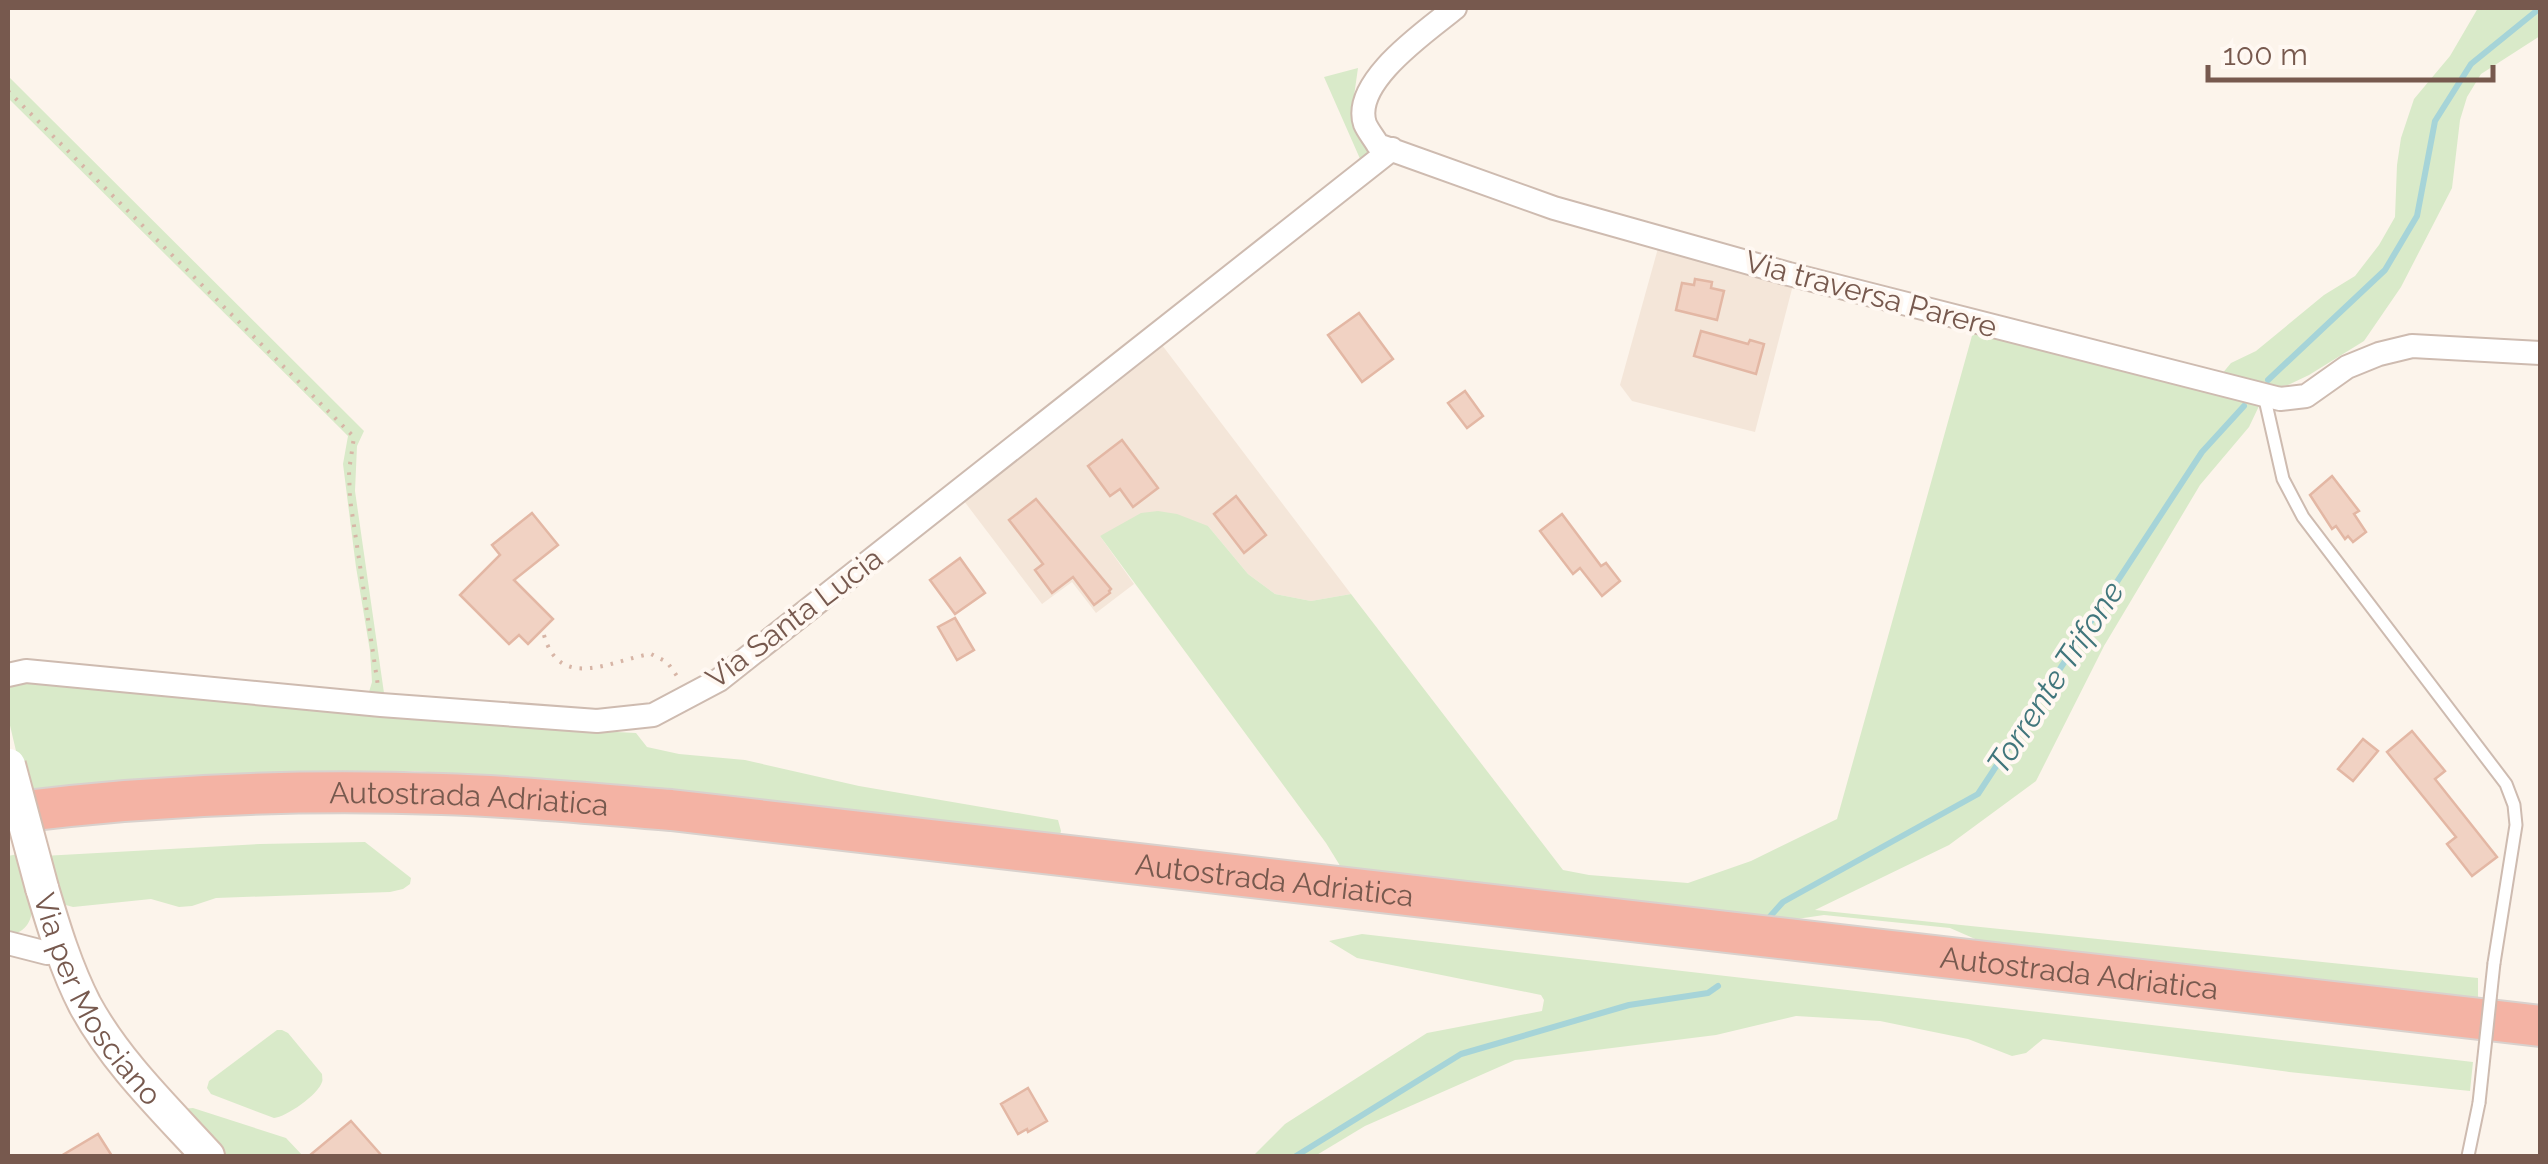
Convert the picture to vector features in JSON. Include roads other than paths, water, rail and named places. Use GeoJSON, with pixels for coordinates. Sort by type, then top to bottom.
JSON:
{"type":"FeatureCollection","features":[{"type":"Feature","properties":{"kind":"highway","name":"Autostrada Adriatica"},"geometry":{"type":"LineString","coordinates":[[8,813],[120,801],[331,792],[499,796],[632,807],[2540,1026]]}},
{"type":"Feature","properties":{"kind":"highway","name":"Autostrada Adriatica"},"geometry":{"type":"LineString","coordinates":[[8,839],[94,830],[301,819],[527,824],[852,856],[2540,1052]]}},
{"type":"Feature","properties":{"kind":"main road","name":"Via per Mosciano"},"geometry":{"type":"LineString","coordinates":[[8,763],[61,952],[86,1007],[122,1060],[208,1156]]}},
{"type":"Feature","properties":{"kind":"street"},"geometry":{"type":"LineString","coordinates":[[1392,149],[1378,145],[1364,122],[1366,95],[1391,62],[1455,8]]}},
{"type":"Feature","properties":{"kind":"street","name":"Via traversa Parere"},"geometry":{"type":"LineString","coordinates":[[1392,149],[1554,208],[1790,274],[2280,399],[2306,396],[2347,367],[2412,346],[2540,353]]}},
{"type":"Feature","properties":{"kind":"street","name":"Via Santa Lucia"},"geometry":{"type":"LineString","coordinates":[[8,675],[26,672],[380,706],[597,721],[654,715],[719,680],[1392,149]]}},
{"type":"Feature","properties":{"kind":"street"},"geometry":{"type":"LineString","coordinates":[[8,943],[47,953],[61,952]]}},
{"type":"Feature","properties":{"kind":"lane"},"geometry":{"type":"LineString","coordinates":[[2264,395],[2283,478],[2303,517],[2506,784],[2514,805],[2513,847],[2468,1156]]}},
{"type":"Feature","properties":{"kind":"waterway","name":"Torrente Trifone"},"geometry":{"type":"LineString","coordinates":[[2268,380],[2385,270],[2417,216],[2435,121],[2471,64],[2540,8]]}},
{"type":"Feature","properties":{"kind":"waterway","name":"Torrente Trifone"},"geometry":{"type":"LineString","coordinates":[[1766,921],[1783,902],[1978,794],[2202,452],[2244,406]]}},
{"type":"Feature","properties":{"kind":"waterway","name":"Torrente Trifone"},"geometry":{"type":"LineString","coordinates":[[1296,1156],[1461,1054],[1629,1005],[1708,993],[1718,986]]}}]}
